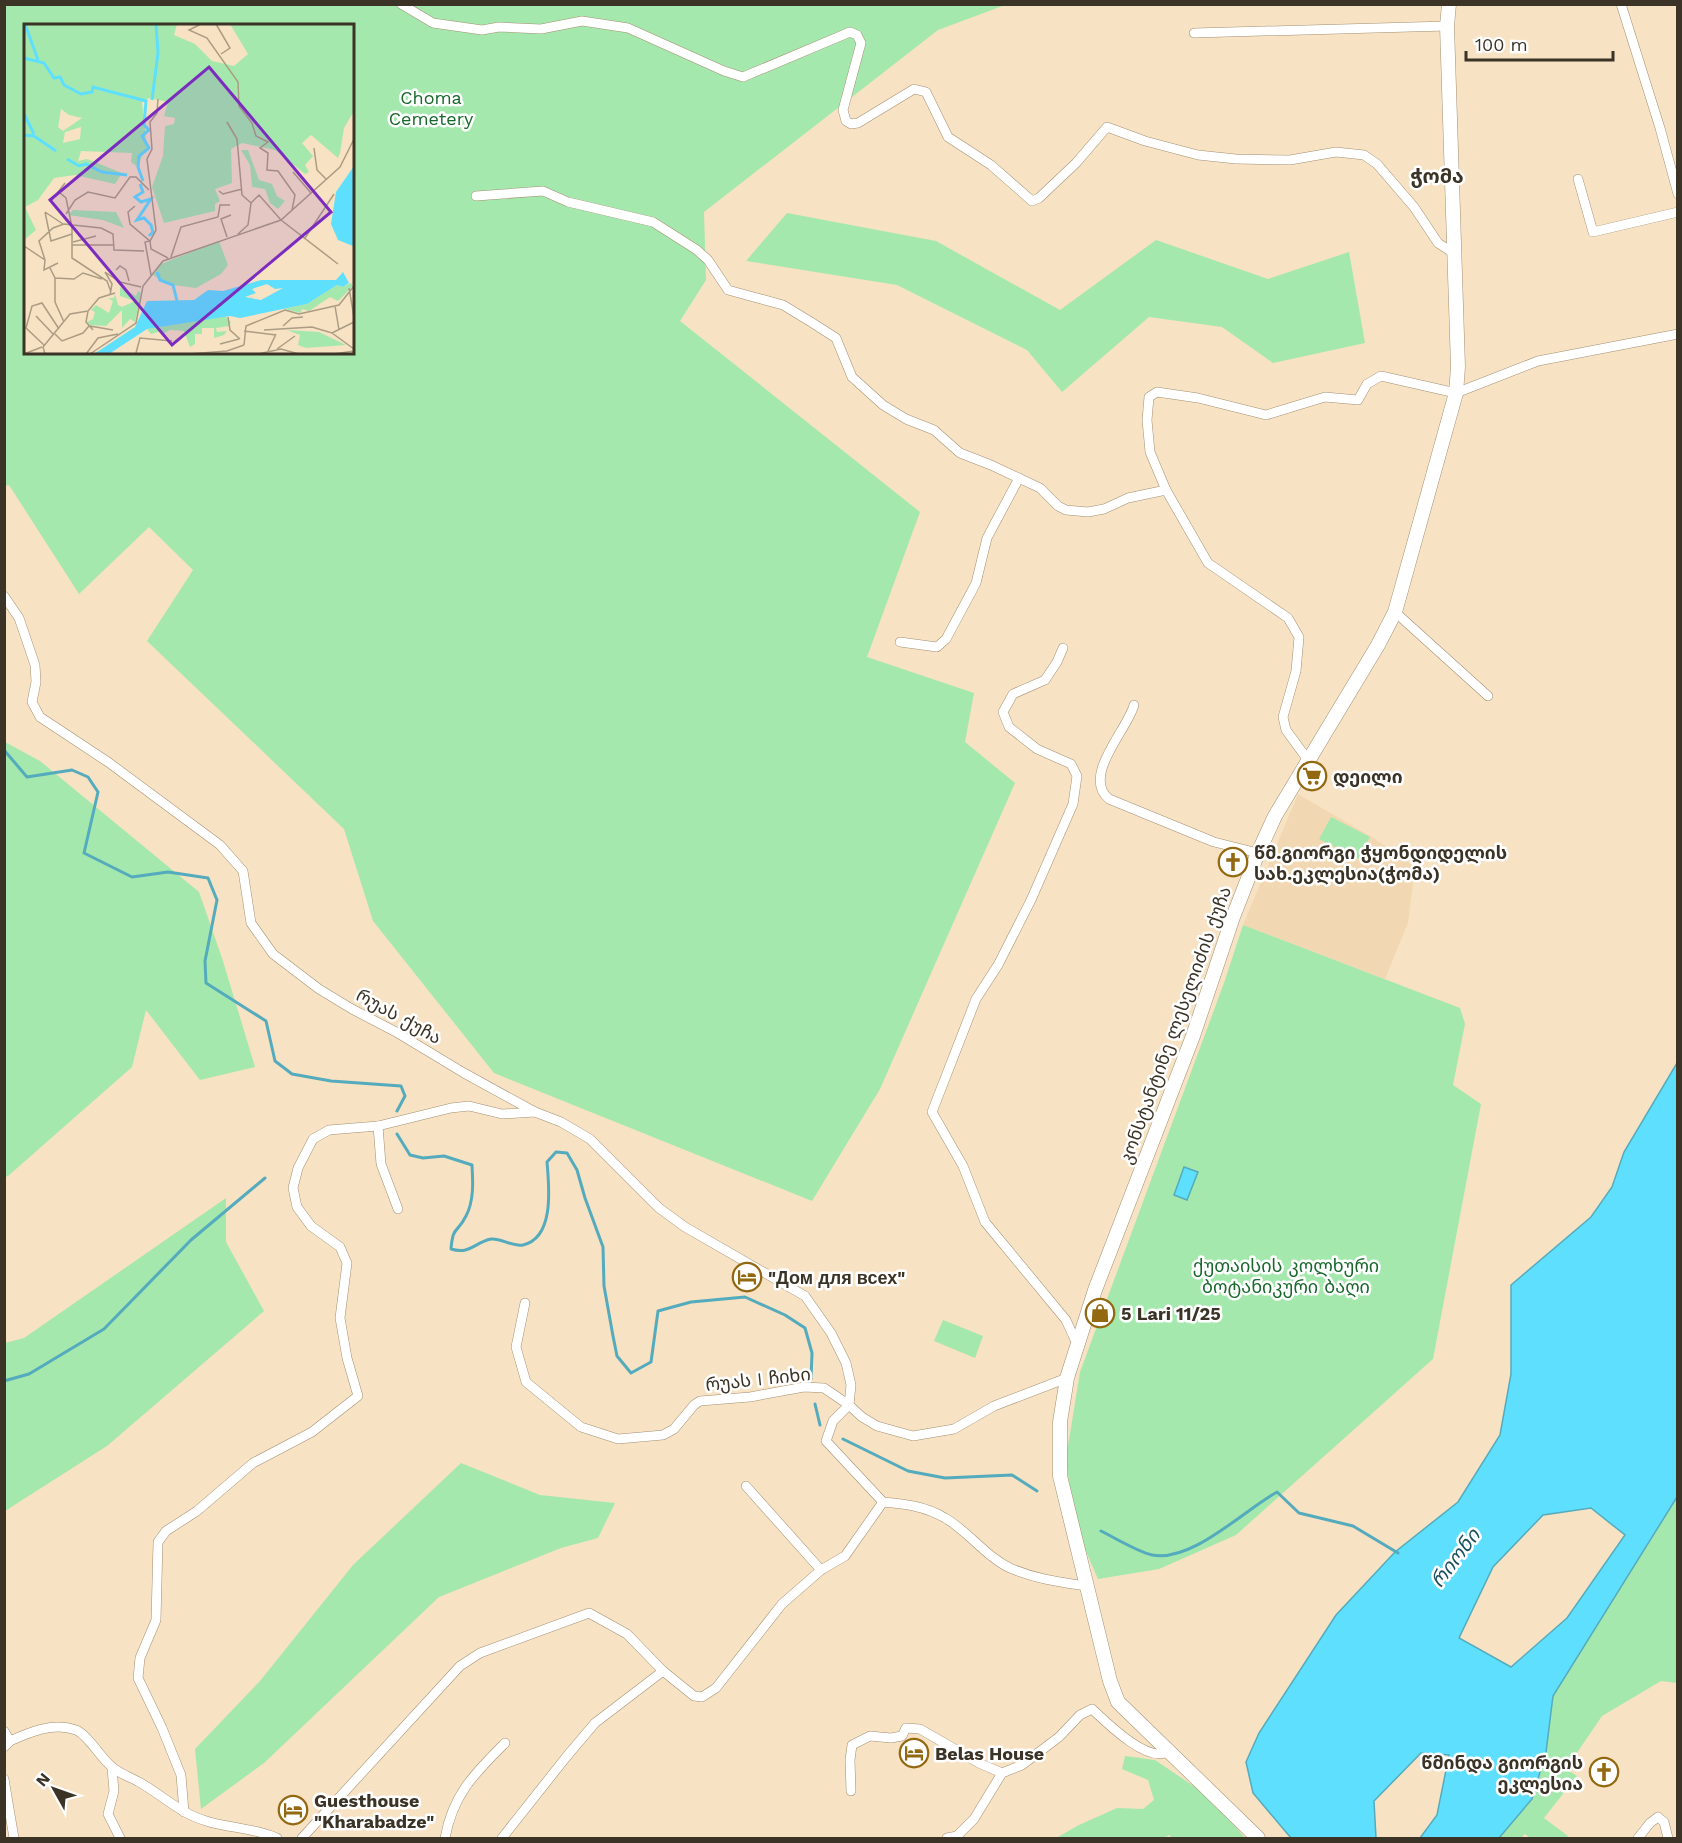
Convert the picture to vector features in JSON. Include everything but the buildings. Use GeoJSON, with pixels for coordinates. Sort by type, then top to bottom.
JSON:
{"type":"FeatureCollection","features":[{"type":"Feature","properties":{"kind":"main road","name":"კონსტანტინე ლესელიძის ქუჩა"},"geometry":{"type":"LineString","coordinates":[[1258,1839],[1118,1702],[1110,1682],[1060,1476],[1060,1422],[1077,1344],[1095,1290],[1193,1036],[1257,854],[1275,816],[1378,645],[1395,612],[1456,393],[1458,367],[1447,26],[1449,4]]}},
{"type":"Feature","properties":{"kind":"street"},"geometry":{"type":"LineString","coordinates":[[401,4],[433,22],[482,30],[499,27],[541,29],[582,21],[628,28],[724,71],[743,77],[850,32],[857,35],[861,43],[843,110],[846,121],[851,124],[858,123],[914,88],[926,92],[948,137],[991,165],[1032,201],[1039,198],[1068,170],[1107,127],[1145,141],[1198,155],[1236,159],[1290,160],[1336,152],[1364,155],[1377,164],[1414,207],[1438,243],[1455,254]]}},
{"type":"Feature","properties":{"kind":"street"},"geometry":{"type":"LineString","coordinates":[[1621,4],[1660,128],[1677,194]]}},
{"type":"Feature","properties":{"kind":"street"},"geometry":{"type":"LineString","coordinates":[[1194,33],[1447,26]]}},
{"type":"Feature","properties":{"kind":"street"},"geometry":{"type":"LineString","coordinates":[[1578,179],[1593,232],[1677,212]]}},
{"type":"Feature","properties":{"kind":"street"},"geometry":{"type":"LineString","coordinates":[[476,196],[543,190],[568,202],[653,222],[703,255],[728,290],[783,305],[836,338],[852,377],[883,405],[906,419],[934,430],[960,453],[1040,488],[1058,506],[1066,510],[1088,512],[1104,509],[1128,498],[1166,490]]}},
{"type":"Feature","properties":{"kind":"street"},"geometry":{"type":"LineString","coordinates":[[1308,760],[1286,730],[1284,717],[1296,671],[1299,636],[1288,618],[1208,563],[1166,490],[1150,452],[1147,420],[1149,397],[1156,392],[1198,398],[1266,415],[1325,397],[1358,400],[1367,384],[1381,376],[1456,393],[1538,362],[1677,333]]}},
{"type":"Feature","properties":{"kind":"street"},"geometry":{"type":"LineString","coordinates":[[900,642],[937,647],[946,639],[975,583],[987,538],[1019,478]]}},
{"type":"Feature","properties":{"kind":"street","name":"რუას ქუჩა"},"geometry":{"type":"LineString","coordinates":[[4,597],[19,618],[35,665],[36,682],[32,702],[40,717],[108,762],[220,845],[232,857],[243,871],[251,923],[273,954],[319,989],[352,1009],[535,1112],[561,1122],[590,1139],[659,1208],[685,1227],[805,1296],[831,1333],[846,1363],[851,1385],[849,1405]]}},
{"type":"Feature","properties":{"kind":"street"},"geometry":{"type":"LineString","coordinates":[[1395,612],[1488,696]]}},
{"type":"Feature","properties":{"kind":"street"},"geometry":{"type":"LineString","coordinates":[[1063,648],[1057,663],[1045,680],[1013,694],[1003,712],[1009,727],[1038,749],[1071,764],[1077,776],[1073,804],[1031,900],[998,965],[976,999],[932,1112],[963,1166],[985,1222],[1066,1320],[1077,1344]]}},
{"type":"Feature","properties":{"kind":"street"},"geometry":{"type":"LineString","coordinates":[[1134,705],[1114,740],[1100,777],[1102,794],[1109,799],[1214,842],[1257,854]]}},
{"type":"Feature","properties":{"kind":"street"},"geometry":{"type":"LineString","coordinates":[[184,1812],[181,1775],[138,1678],[140,1659],[156,1620],[158,1542],[166,1531],[197,1511],[253,1463],[312,1432],[358,1396],[347,1358],[340,1318],[346,1263],[340,1247],[311,1226],[297,1207],[293,1188],[298,1168],[313,1139],[329,1130],[378,1126],[451,1108],[469,1106],[502,1114],[535,1112]]}},
{"type":"Feature","properties":{"kind":"street"},"geometry":{"type":"LineString","coordinates":[[378,1126],[381,1164],[398,1209]]}},
{"type":"Feature","properties":{"kind":"street","name":"რუას I ჩიხი"},"geometry":{"type":"LineString","coordinates":[[525,1304],[516,1347],[526,1382],[581,1427],[618,1438],[663,1435],[674,1430],[700,1401],[750,1397],[804,1387],[824,1388],[877,1426],[913,1436],[954,1429],[994,1406],[1068,1378]]}},
{"type":"Feature","properties":{"kind":"street"},"geometry":{"type":"LineString","coordinates":[[849,1405],[833,1421],[826,1441],[883,1502],[912,1504],[945,1518],[983,1550],[1009,1567],[1042,1580],[1086,1586]]}},
{"type":"Feature","properties":{"kind":"street"},"geometry":{"type":"LineString","coordinates":[[746,1486],[820,1570]]}},
{"type":"Feature","properties":{"kind":"street"},"geometry":{"type":"LineString","coordinates":[[302,1839],[460,1666],[480,1653],[590,1612],[627,1634],[663,1671],[694,1696],[702,1697],[716,1688],[782,1604],[820,1570],[845,1556],[883,1502]]}},
{"type":"Feature","properties":{"kind":"street"},"geometry":{"type":"LineString","coordinates":[[502,1839],[595,1723],[663,1671]]}},
{"type":"Feature","properties":{"kind":"street"},"geometry":{"type":"LineString","coordinates":[[947,1839],[957,1836],[974,1819],[1002,1773],[1022,1765],[1059,1737],[1080,1715],[1092,1709],[1116,1730],[1149,1752],[1162,1755],[1167,1752]]}},
{"type":"Feature","properties":{"kind":"street"},"geometry":{"type":"LineString","coordinates":[[4,1731],[7,1744],[34,1730],[56,1727],[78,1731],[112,1768],[140,1783],[184,1812],[218,1825],[258,1832],[277,1839]]}},
{"type":"Feature","properties":{"kind":"street"},"geometry":{"type":"LineString","coordinates":[[851,1791],[852,1745],[870,1736],[891,1738],[902,1736],[906,1728],[920,1729],[979,1763],[1002,1773]]}},
{"type":"Feature","properties":{"kind":"street"},"geometry":{"type":"LineString","coordinates":[[445,1839],[449,1819],[457,1799],[473,1775],[506,1743]]}},
{"type":"Feature","properties":{"kind":"street"},"geometry":{"type":"LineString","coordinates":[[112,1768],[114,1791],[108,1814],[120,1839]]}},
{"type":"Feature","properties":{"kind":"street"},"geometry":{"type":"LineString","coordinates":[[4,1779],[14,1839]]}},
{"type":"Feature","properties":{"kind":"street"},"geometry":{"type":"LineString","coordinates":[[1638,1839],[1650,1822],[1658,1817],[1664,1822],[1668,1839]]}},
{"type":"Feature","properties":{"kind":"shaded area"},"geometry":{"type":"Polygon","coordinates":[[[1298,794],[1375,839],[1415,867],[1408,923],[1385,979],[1243,925],[1298,794]]]}},
{"type":"Feature","properties":{"kind":"green space","name":"Choma Cemetery"},"geometry":{"type":"Polygon","coordinates":[[[5,5],[1005,5],[938,30],[704,212],[706,280],[680,321],[920,512],[867,657],[974,693],[965,742],[1015,783],[880,1089],[812,1201],[494,1073],[373,921],[344,829],[147,641],[193,570],[149,527],[79,594],[9,485],[5,486],[5,5]]]}},
{"type":"Feature","properties":{"kind":"green space"},"geometry":{"type":"Polygon","coordinates":[[[787,213],[936,241],[1060,310],[1156,240],[1268,279],[1349,252],[1365,343],[1273,363],[1222,327],[1149,317],[1062,392],[1027,350],[897,285],[746,261],[787,213]]]}},
{"type":"Feature","properties":{"kind":"green space"},"geometry":{"type":"Polygon","coordinates":[[[5,742],[40,761],[199,892],[255,1067],[200,1080],[146,1010],[132,1067],[5,1177],[5,742]]]}},
{"type":"Feature","properties":{"kind":"green space"},"geometry":{"type":"Polygon","coordinates":[[[1331,817],[1370,837],[1359,859],[1319,839],[1331,817]]]}},
{"type":"Feature","properties":{"kind":"green space","name":"ქუთაისის კოლხური ბოტანიკური ბაღი"},"geometry":{"type":"Polygon","coordinates":[[[1243,925],[1460,1008],[1465,1024],[1453,1085],[1481,1104],[1433,1359],[1236,1535],[1159,1569],[1098,1579],[1081,1540],[1066,1458],[1080,1372],[1224,983],[1243,925]]]}},
{"type":"Feature","properties":{"kind":"green space"},"geometry":{"type":"Polygon","coordinates":[[[226,1198],[226,1242],[264,1311],[107,1446],[5,1511],[5,1343],[24,1338],[226,1198]]]}},
{"type":"Feature","properties":{"kind":"green space"},"geometry":{"type":"Polygon","coordinates":[[[943,1320],[983,1336],[975,1358],[934,1341],[943,1320]]]}},
{"type":"Feature","properties":{"kind":"green space"},"geometry":{"type":"Polygon","coordinates":[[[461,1463],[540,1495],[615,1503],[598,1538],[561,1548],[439,1597],[264,1763],[201,1809],[195,1749],[260,1681],[353,1565],[461,1463]]]}},
{"type":"Feature","properties":{"kind":"green space"},"geometry":{"type":"Polygon","coordinates":[[[1677,1497],[1677,1683],[1661,1681],[1602,1716],[1566,1769],[1577,1776],[1544,1818],[1568,1836],[1566,1838],[1530,1838],[1525,1834],[1521,1838],[1499,1838],[1532,1799],[1546,1752],[1553,1696],[1677,1497]]]}},
{"type":"Feature","properties":{"kind":"green space"},"geometry":{"type":"Polygon","coordinates":[[[1125,1756],[1155,1760],[1198,1789],[1245,1838],[1171,1838],[1170,1835],[1163,1838],[1056,1838],[1117,1808],[1143,1809],[1154,1800],[1148,1780],[1122,1769],[1125,1756]]]}},
{"type":"Feature","properties":{"kind":"water","name":"რიონი"},"geometry":{"type":"Polygon","coordinates":[[[1677,1063],[1677,1497],[1553,1696],[1546,1752],[1532,1799],[1499,1838],[1420,1838],[1437,1815],[1449,1755],[1421,1753],[1374,1801],[1376,1838],[1291,1838],[1253,1793],[1246,1762],[1259,1733],[1336,1615],[1395,1552],[1458,1502],[1500,1435],[1511,1374],[1511,1285],[1591,1217],[1612,1187],[1624,1152],[1677,1063]],[[1591,1508],[1543,1515],[1493,1567],[1459,1638],[1511,1667],[1567,1618],[1625,1535],[1591,1508]]]}},
{"type":"Feature","properties":{"kind":"water"},"geometry":{"type":"Polygon","coordinates":[[[1184,1167],[1198,1172],[1187,1200],[1174,1195],[1184,1167]]]}},
{"type":"Feature","properties":{"kind":"waterway"},"geometry":{"type":"LineString","coordinates":[[4,750],[27,777],[72,770],[88,777],[98,792],[84,853],[132,877],[168,872],[208,878],[217,900],[205,961],[206,983],[266,1021],[275,1061],[292,1074],[331,1081],[401,1086],[405,1096],[397,1111]]}},
{"type":"Feature","properties":{"kind":"waterway"},"geometry":{"type":"LineString","coordinates":[[397,1134],[410,1155],[423,1158],[444,1156],[472,1165],[473,1185],[469,1210],[454,1233],[452,1241],[451,1249],[458,1250],[468,1249],[491,1239],[519,1245],[533,1240],[541,1232],[548,1210],[547,1162],[556,1152],[567,1153],[577,1170],[603,1247],[604,1286],[617,1356],[631,1373],[651,1362],[658,1311],[691,1302],[745,1297],[785,1315],[805,1328],[812,1353],[811,1379]]}},
{"type":"Feature","properties":{"kind":"waterway"},"geometry":{"type":"LineString","coordinates":[[4,1381],[29,1374],[104,1329],[191,1240],[265,1178]]}},
{"type":"Feature","properties":{"kind":"waterway"},"geometry":{"type":"LineString","coordinates":[[815,1404],[820,1425]]}},
{"type":"Feature","properties":{"kind":"waterway"},"geometry":{"type":"LineString","coordinates":[[843,1439],[908,1471],[945,1478],[1012,1475],[1037,1491]]}},
{"type":"Feature","properties":{"kind":"waterway"},"geometry":{"type":"LineString","coordinates":[[1101,1531],[1146,1553],[1168,1555],[1184,1551],[1200,1543],[1277,1492],[1299,1513],[1353,1526],[1398,1553]]}},
{"type":"Feature","properties":{"kind":"place","name":"დეილი"},"geometry":{"type":"Point","coordinates":[1312,776]}},
{"type":"Feature","properties":{"kind":"place","name":"წმ.გიორგი ჭყონდიდელის სახ.ეკლესია(ჭომა)"},"geometry":{"type":"Point","coordinates":[1233,862]}},
{"type":"Feature","properties":{"kind":"place","name":"\"Дом для всех\""},"geometry":{"type":"Point","coordinates":[747,1277]}},
{"type":"Feature","properties":{"kind":"place","name":"5 Lari 11/25"},"geometry":{"type":"Point","coordinates":[1100,1313]}},
{"type":"Feature","properties":{"kind":"place","name":"Belas House"},"geometry":{"type":"Point","coordinates":[914,1753]}},
{"type":"Feature","properties":{"kind":"place","name":"წმინდა გიორგის ეკლესია"},"geometry":{"type":"Point","coordinates":[1604,1772]}},
{"type":"Feature","properties":{"kind":"place","name":"Guesthouse \"Kharabadze\""},"geometry":{"type":"Point","coordinates":[293,1810]}},
{"type":"Feature","properties":{"kind":"district","name":"ჭომა"},"geometry":{"type":"Point","coordinates":[1437,176]}}]}
